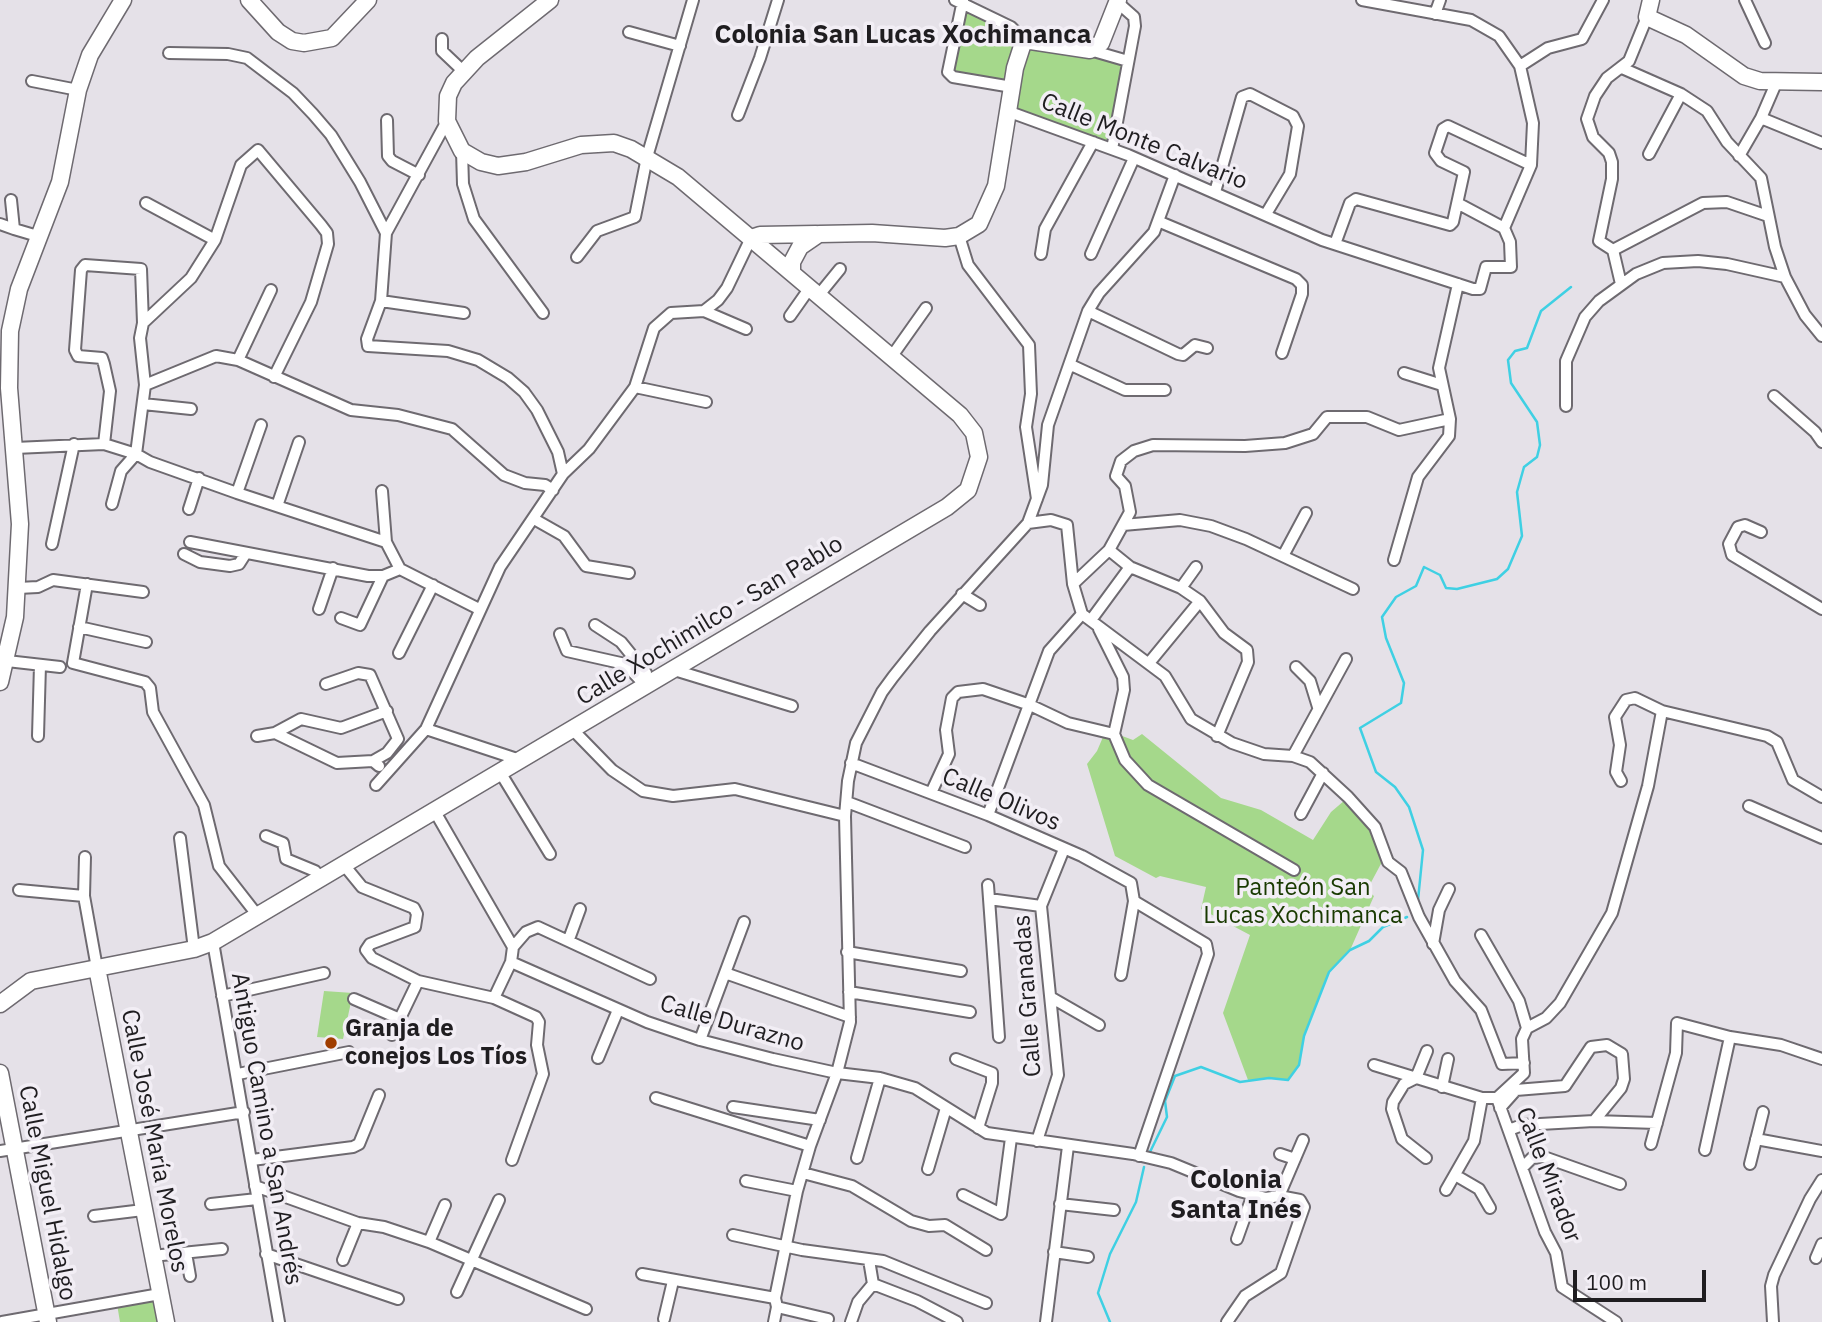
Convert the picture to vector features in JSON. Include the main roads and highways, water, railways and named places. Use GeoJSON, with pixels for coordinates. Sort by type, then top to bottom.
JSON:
{"type":"FeatureCollection","features":[{"type":"Feature","properties":{"kind":"main road"},"geometry":{"type":"LineString","coordinates":[[0,680],[7,661],[18,588],[20,524],[15,448],[7,411],[4,359],[19,289],[60,182],[78,90],[90,55],[123,0]]}},
{"type":"Feature","properties":{"kind":"main road"},"geometry":{"type":"LineString","coordinates":[[248,0],[278,32],[292,41],[304,43],[332,38],[368,0]]}},
{"type":"Feature","properties":{"kind":"main road","name":"Calle Xochimilco - San Pablo"},"geometry":{"type":"LineString","coordinates":[[0,1004],[31,981],[194,949],[213,942],[947,507],[968,490],[979,457],[974,433],[960,415],[678,177],[647,157],[614,143],[599,142],[564,149],[516,164],[498,166],[481,163],[462,151],[447,121],[448,96],[463,71],[550,0]]}},
{"type":"Feature","properties":{"kind":"main road"},"geometry":{"type":"LineString","coordinates":[[1651,0],[1647,17],[1686,35],[1744,76],[1760,81],[1822,82]]}},
{"type":"Feature","properties":{"kind":"main road"},"geometry":{"type":"LineString","coordinates":[[751,238],[760,234],[959,236],[979,223],[992,201],[1017,57],[1024,40],[1090,50],[1101,43],[1118,1]]}},
{"type":"Feature","properties":{"kind":"main road"},"geometry":{"type":"LineString","coordinates":[[792,273],[792,262],[800,247],[819,234]]}},
{"type":"Feature","properties":{"kind":"main road","name":"Calle José María Morelos"},"geometry":{"type":"LineString","coordinates":[[97,968],[166,1322]]}},
{"type":"Feature","properties":{"kind":"main road","name":"Calle Miguel Hidalgo"},"geometry":{"type":"LineString","coordinates":[[0,1073],[7,1149],[48,1318]]}},
{"type":"Feature","properties":{"kind":"waterway"},"geometry":{"type":"LineString","coordinates":[[1418,900],[1423,850],[1409,807],[1395,787],[1376,772],[1360,728],[1401,703],[1404,683],[1386,638],[1382,617],[1396,597],[1416,586],[1424,567],[1440,575],[1446,588],[1457,589],[1497,579],[1508,569],[1522,536],[1517,492],[1524,467],[1537,457],[1540,445],[1537,422],[1511,383],[1508,360],[1515,351],[1527,348],[1541,311],[1571,287]]}},
{"type":"Feature","properties":{"kind":"waterway"},"geometry":{"type":"LineString","coordinates":[[1150,1152],[1167,1117],[1165,1101],[1175,1076],[1201,1067],[1240,1082],[1269,1078],[1288,1080],[1299,1065],[1304,1036],[1329,972],[1350,950],[1369,941],[1383,927],[1407,917]]}},
{"type":"Feature","properties":{"kind":"waterway"},"geometry":{"type":"LineString","coordinates":[[1110,1322],[1098,1293],[1110,1254],[1136,1202],[1144,1167]]}},
{"type":"Feature","properties":{"kind":"place","name":"Granja de conejos Los Tíos"},"geometry":{"type":"Point","coordinates":[331,1043]}},
{"type":"Feature","properties":{"kind":"district","name":"Colonia San Lucas Xochimanca"},"geometry":{"type":"Point","coordinates":[903,35]}},
{"type":"Feature","properties":{"kind":"district","name":"Colonia Santa Inés"},"geometry":{"type":"Point","coordinates":[1236,1195]}},
{"type":"Feature","properties":{"kind":"park label","name":"Panteón San Lucas Xochimanca"},"geometry":{"type":"Point","coordinates":[1303,902]}}]}
